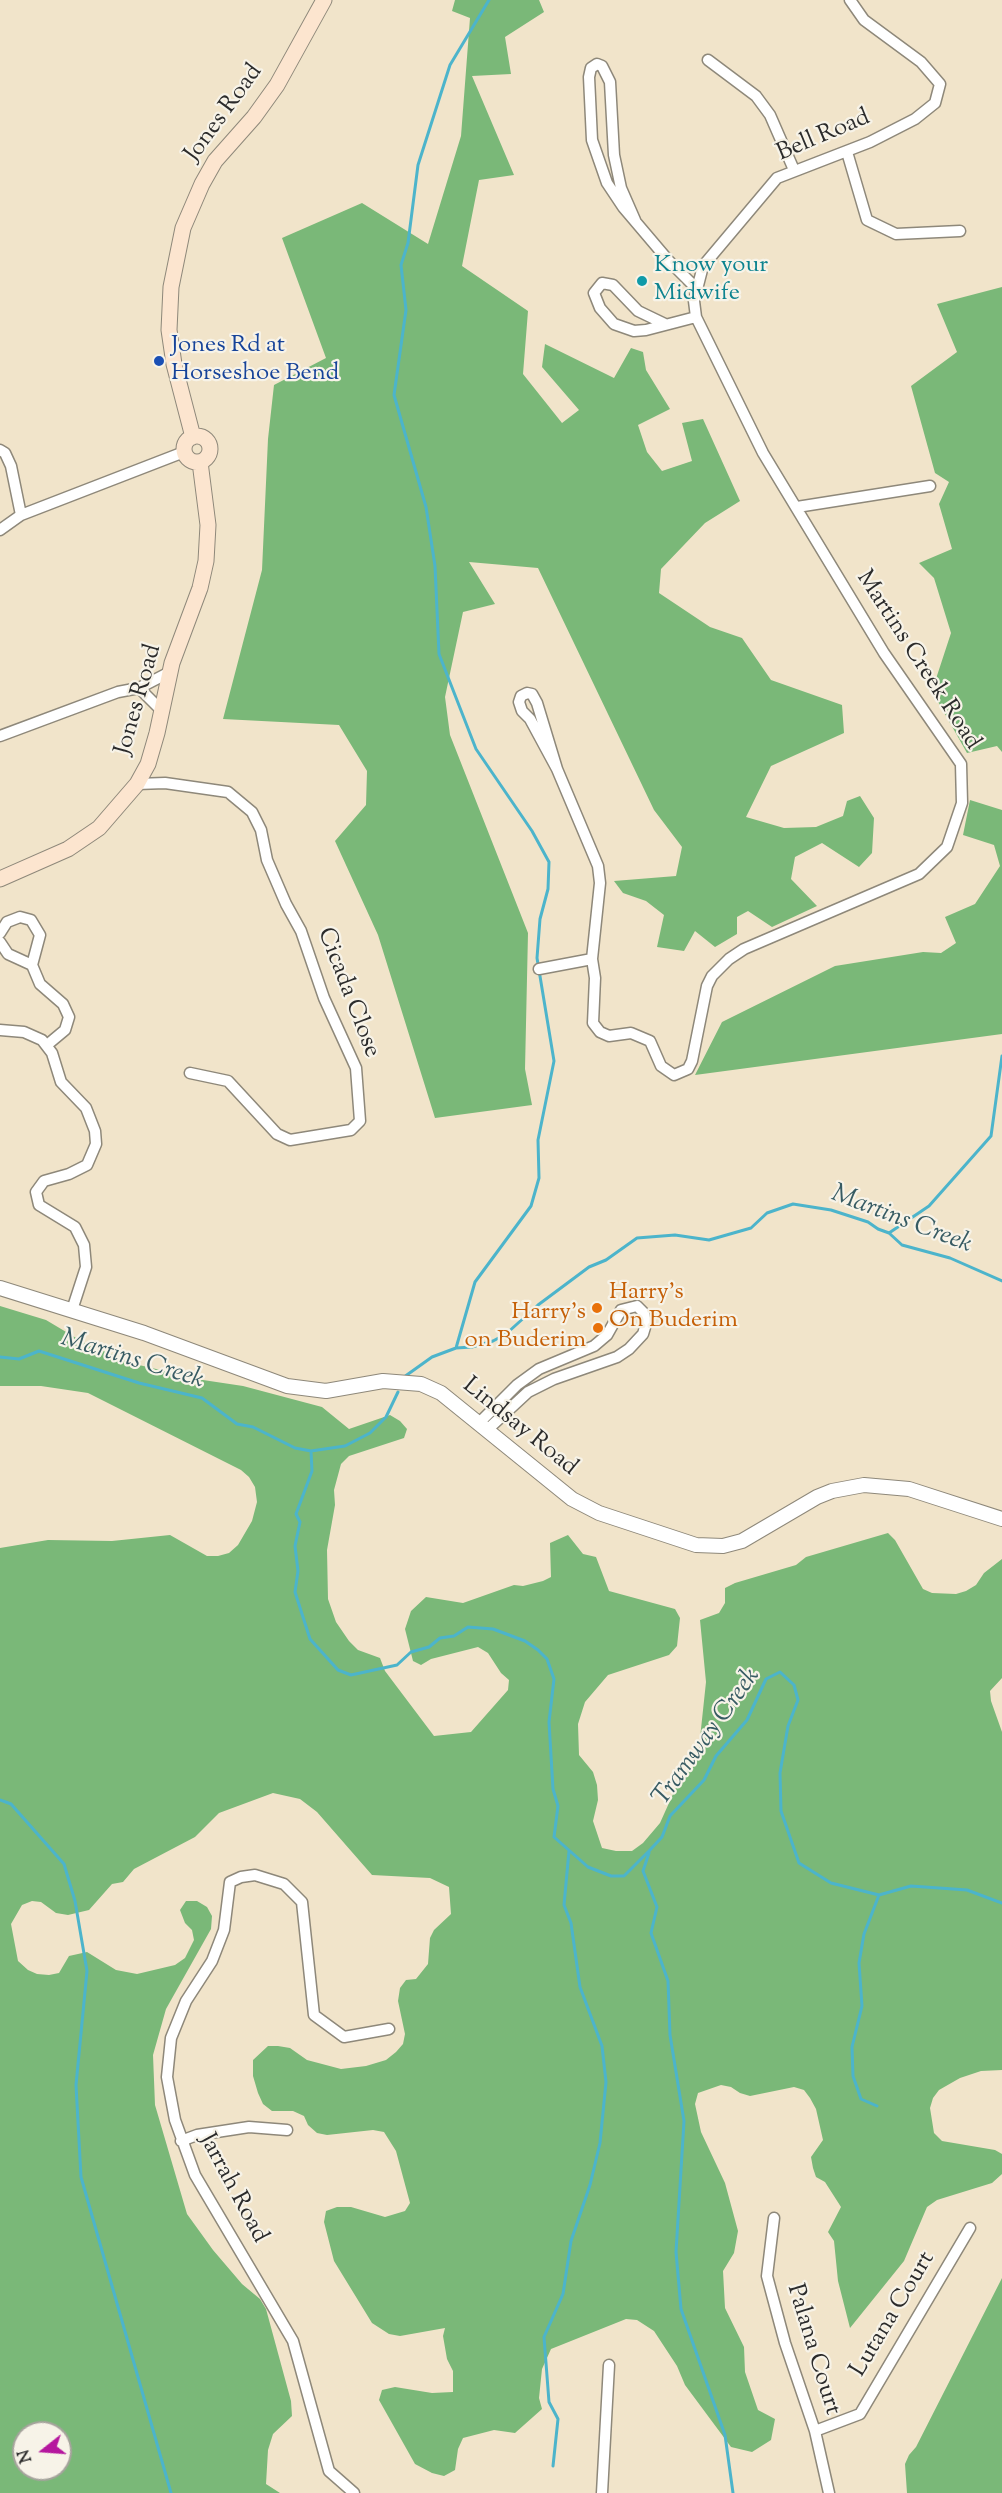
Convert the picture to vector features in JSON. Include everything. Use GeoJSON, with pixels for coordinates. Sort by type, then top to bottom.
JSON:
{"type":"FeatureCollection","features":[{"type":"Feature","properties":{"kind":"main road","name":"Jones Road"},"geometry":{"type":"LineString","coordinates":[[193,437],[174,364],[169,330],[171,287],[183,228],[202,184],[215,162],[254,117],[277,85],[319,2]]}},
{"type":"Feature","properties":{"kind":"main road"},"geometry":{"type":"LineString","coordinates":[[193,437],[203,438],[209,446],[208,456],[200,462],[190,460],[184,452],[186,442],[193,437]]}},
{"type":"Feature","properties":{"kind":"main road","name":"Jones Road"},"geometry":{"type":"LineString","coordinates":[[0,879],[68,849],[99,828],[137,784],[148,764],[170,672],[200,588],[206,561],[208,525],[200,462]]}},
{"type":"Feature","properties":{"kind":"street","name":"Bell Road"},"geometry":{"type":"LineString","coordinates":[[796,507],[763,453],[696,317],[696,288],[703,266],[777,178],[847,152],[915,119],[935,103],[940,84],[921,62],[864,20],[850,0]]}},
{"type":"Feature","properties":{"kind":"street"},"geometry":{"type":"LineString","coordinates":[[708,60],[756,96],[770,115],[794,170]]}},
{"type":"Feature","properties":{"kind":"street"},"geometry":{"type":"LineString","coordinates":[[635,220],[621,188],[614,155],[610,82],[602,66],[597,64],[591,68],[590,77],[592,140],[607,183],[635,220],[696,288]]}},
{"type":"Feature","properties":{"kind":"street"},"geometry":{"type":"LineString","coordinates":[[847,152],[867,220],[896,234],[960,231]]}},
{"type":"Feature","properties":{"kind":"street"},"geometry":{"type":"LineString","coordinates":[[665,324],[638,311],[613,285],[602,283],[594,293],[600,308],[614,324],[634,331],[665,324],[696,317]]}},
{"type":"Feature","properties":{"kind":"street"},"geometry":{"type":"LineString","coordinates":[[2,452],[11,466],[21,515]]}},
{"type":"Feature","properties":{"kind":"street"},"geometry":{"type":"LineString","coordinates":[[0,530],[21,515],[184,452]]}},
{"type":"Feature","properties":{"kind":"street"},"geometry":{"type":"LineString","coordinates":[[796,507],[930,486]]}},
{"type":"Feature","properties":{"kind":"street","name":"Martins Creek Road"},"geometry":{"type":"LineString","coordinates":[[557,769],[537,703],[532,694],[527,693],[521,696],[519,702],[522,711],[530,719],[557,769],[598,866],[600,884],[592,959],[595,978],[593,1023],[600,1032],[609,1036],[631,1033],[650,1041],[655,1057],[667,1072],[674,1075],[683,1072],[692,1061],[707,986],[712,976],[729,959],[744,949],[919,874],[947,847],[962,803],[961,764],[884,653],[796,507]]}},
{"type":"Feature","properties":{"kind":"street"},"geometry":{"type":"LineString","coordinates":[[0,736],[118,692],[139,688],[170,672]]}},
{"type":"Feature","properties":{"kind":"street"},"geometry":{"type":"LineString","coordinates":[[139,688],[162,711]]}},
{"type":"Feature","properties":{"kind":"street"},"geometry":{"type":"LineString","coordinates":[[148,764],[165,783]]}},
{"type":"Feature","properties":{"kind":"street","name":"Cicada Close"},"geometry":{"type":"LineString","coordinates":[[137,784],[165,783],[228,792],[252,812],[261,830],[267,860],[286,904],[301,931],[324,998],[356,1068],[360,1121],[351,1130],[290,1140],[277,1134],[228,1081],[190,1073]]}},
{"type":"Feature","properties":{"kind":"street"},"geometry":{"type":"LineString","coordinates":[[0,933],[3,925],[13,918],[31,920],[40,935],[32,964],[40,984],[63,1004],[69,1017],[64,1030],[47,1045]]}},
{"type":"Feature","properties":{"kind":"street"},"geometry":{"type":"LineString","coordinates":[[0,942],[8,954],[32,964]]}},
{"type":"Feature","properties":{"kind":"street"},"geometry":{"type":"LineString","coordinates":[[539,969],[592,959]]}},
{"type":"Feature","properties":{"kind":"street"},"geometry":{"type":"LineString","coordinates":[[0,1030],[35,1035],[47,1045],[62,1082],[86,1108],[95,1131],[96,1144],[87,1165],[69,1174],[44,1181],[36,1192],[39,1205],[75,1227],[84,1245],[86,1267],[72,1310]]}},
{"type":"Feature","properties":{"kind":"street","name":"Lindsay Road"},"geometry":{"type":"LineString","coordinates":[[0,1288],[144,1333],[287,1386],[326,1392],[383,1381],[421,1384],[441,1394],[548,1481],[585,1507],[696,1545],[723,1546],[742,1540],[817,1497],[832,1491],[864,1485],[909,1489],[1002,1519]]}},
{"type":"Feature","properties":{"kind":"street"},"geometry":{"type":"LineString","coordinates":[[637,1306],[644,1313],[646,1324],[643,1334],[629,1349],[616,1357],[554,1379],[528,1392],[483,1427],[517,1385],[539,1369],[594,1346],[607,1335],[621,1311],[637,1306]]}},
{"type":"Feature","properties":{"kind":"street","name":"Jarrah Road"},"geometry":{"type":"LineString","coordinates":[[354,2493],[329,2471],[293,2341],[195,2175],[182,2141],[167,2077],[171,2038],[186,2001],[212,1961],[224,1930],[231,1882],[255,1875],[284,1884],[302,1902],[315,2015],[344,2037],[389,2029]]}},
{"type":"Feature","properties":{"kind":"street"},"geometry":{"type":"LineString","coordinates":[[182,2141],[197,2135],[249,2127],[287,2130]]}},
{"type":"Feature","properties":{"kind":"street","name":"Palana Court"},"geometry":{"type":"LineString","coordinates":[[774,2218],[768,2276],[785,2343],[815,2431],[829,2493]]}},
{"type":"Feature","properties":{"kind":"street","name":"Lutana Court"},"geometry":{"type":"LineString","coordinates":[[815,2431],[860,2414],[970,2228]]}},
{"type":"Feature","properties":{"kind":"street"},"geometry":{"type":"LineString","coordinates":[[602,2493],[609,2365]]}},
{"type":"Feature","properties":{"kind":"green space"},"geometry":{"type":"Polygon","coordinates":[[[455,0],[539,0],[544,12],[505,37],[511,74],[472,76],[514,175],[479,180],[462,266],[528,311],[523,374],[562,423],[579,410],[542,367],[545,344],[614,378],[631,348],[643,352],[646,370],[670,409],[638,425],[647,452],[662,471],[692,461],[682,423],[703,419],[740,501],[705,523],[661,569],[659,593],[710,627],[742,638],[771,680],[842,705],[844,733],[771,766],[746,817],[784,828],[816,827],[843,816],[847,801],[860,796],[874,818],[872,853],[859,867],[822,843],[795,857],[791,879],[817,906],[772,927],[748,911],[737,917],[737,934],[715,947],[695,931],[684,951],[657,947],[664,915],[646,901],[623,893],[614,881],[676,876],[682,847],[654,810],[538,568],[469,562],[495,604],[463,612],[445,697],[450,735],[528,933],[525,1069],[532,1105],[435,1118],[378,935],[335,841],[366,805],[367,771],[339,725],[223,719],[262,570],[268,439],[274,385],[326,358],[282,238],[362,203],[428,244],[461,136],[470,18],[452,11],[455,0]]]}},
{"type":"Feature","properties":{"kind":"green space"},"geometry":{"type":"Polygon","coordinates":[[[1002,287],[1002,752],[997,746],[967,753],[932,691],[951,633],[934,578],[919,563],[952,549],[939,504],[949,482],[935,473],[911,386],[957,352],[937,304],[1002,287]]]}},
{"type":"Feature","properties":{"kind":"green space"},"geometry":{"type":"Polygon","coordinates":[[[970,800],[1002,810],[1002,1034],[695,1075],[722,1022],[835,966],[923,952],[941,953],[956,943],[945,917],[975,904],[1000,866],[994,845],[963,835],[970,800]]]}},
{"type":"Feature","properties":{"kind":"green space"},"geometry":{"type":"Polygon","coordinates":[[[0,1306],[46,1320],[88,1345],[139,1365],[203,1380],[243,1386],[322,1407],[349,1429],[390,1415],[400,1421],[407,1429],[404,1438],[349,1456],[341,1464],[334,1490],[335,1505],[327,1550],[328,1599],[336,1622],[349,1641],[358,1650],[380,1658],[385,1671],[434,1736],[471,1732],[508,1690],[509,1680],[501,1673],[488,1653],[478,1647],[431,1659],[421,1665],[413,1661],[405,1629],[411,1611],[426,1597],[463,1603],[514,1585],[523,1586],[543,1581],[551,1577],[550,1543],[568,1535],[583,1554],[596,1557],[609,1591],[675,1609],[680,1618],[677,1646],[669,1655],[608,1675],[585,1702],[578,1724],[579,1755],[593,1772],[597,1785],[598,1800],[593,1821],[602,1848],[616,1851],[632,1851],[643,1843],[660,1823],[682,1774],[693,1767],[698,1757],[706,1682],[700,1620],[719,1613],[725,1603],[725,1588],[796,1565],[806,1557],[888,1533],[895,1540],[923,1589],[932,1593],[956,1594],[966,1591],[976,1585],[984,1573],[1002,1559],[1002,1678],[990,1691],[991,1701],[1002,1732],[1002,2070],[981,2071],[960,2078],[939,2090],[930,2108],[934,2133],[942,2141],[995,2150],[1002,2154],[1002,2174],[992,2183],[937,2200],[927,2207],[904,2261],[850,2328],[838,2281],[834,2241],[828,2232],[841,2207],[825,2182],[816,2177],[813,2168],[811,2157],[823,2140],[816,2109],[810,2098],[804,2090],[794,2087],[750,2096],[721,2085],[698,2093],[695,2104],[701,2132],[725,2183],[738,2231],[734,2253],[723,2271],[725,2308],[744,2347],[745,2372],[758,2410],[775,2419],[771,2440],[752,2452],[731,2447],[685,2385],[677,2366],[654,2331],[637,2320],[626,2319],[551,2349],[542,2369],[539,2398],[542,2409],[515,2433],[494,2430],[463,2438],[458,2449],[455,2470],[444,2476],[432,2473],[415,2464],[379,2400],[382,2390],[395,2387],[432,2393],[453,2392],[453,2371],[447,2359],[443,2336],[445,2328],[400,2336],[389,2334],[372,2323],[334,2261],[324,2222],[326,2211],[337,2207],[351,2207],[385,2217],[405,2211],[410,2203],[396,2151],[384,2132],[373,2130],[327,2135],[317,2133],[308,2125],[304,2116],[293,2111],[272,2111],[263,2104],[258,2093],[253,2076],[253,2060],[268,2046],[278,2046],[290,2048],[307,2060],[341,2069],[366,2066],[386,2060],[396,2052],[403,2044],[405,2034],[398,2001],[400,1988],[406,1980],[416,1979],[428,1964],[430,1938],[434,1930],[451,1914],[449,1887],[430,1878],[372,1875],[317,1812],[300,1799],[273,1793],[219,1813],[195,1837],[134,1869],[123,1882],[112,1884],[89,1910],[68,1915],[56,1913],[41,1902],[32,1901],[22,1905],[11,1924],[18,1961],[37,1974],[59,1973],[69,1956],[87,1952],[116,1970],[137,1974],[175,1965],[185,1958],[194,1940],[192,1930],[185,1923],[180,1910],[186,1901],[197,1901],[207,1907],[212,1916],[211,1929],[166,2009],[153,2055],[155,2105],[187,2214],[213,2250],[242,2284],[260,2299],[266,2309],[291,2401],[292,2416],[273,2434],[268,2450],[266,2484],[280,2493],[0,2493],[0,1548],[48,1540],[112,1541],[170,1535],[207,1556],[218,1556],[229,1553],[238,1545],[252,1521],[257,1502],[255,1487],[241,1470],[88,1393],[41,1386],[0,1386],[0,1306]]]}},
{"type":"Feature","properties":{"kind":"green space"},"geometry":{"type":"Polygon","coordinates":[[[1002,2278],[1002,2493],[907,2493],[905,2464],[916,2447],[1002,2278]]]}},
{"type":"Feature","properties":{"kind":"waterway"},"geometry":{"type":"LineString","coordinates":[[456,1348],[475,1282],[531,1206],[539,1178],[538,1140],[554,1061],[537,958],[540,919],[548,889],[549,862],[532,831],[476,749],[439,654],[435,566],[426,507],[394,395],[406,310],[401,265],[408,243],[418,165],[450,65],[489,0]]}},
{"type":"Feature","properties":{"kind":"waterway"},"geometry":{"type":"LineString","coordinates":[[889,1233],[929,1206],[991,1136],[1002,1056]]}},
{"type":"Feature","properties":{"kind":"waterway","name":"Martins Creek"},"geometry":{"type":"LineString","coordinates":[[404,1377],[432,1357],[456,1348],[472,1347],[493,1341],[506,1334],[538,1305],[589,1267],[606,1260],[637,1238],[675,1235],[709,1240],[751,1228],[767,1213],[793,1204],[831,1210],[868,1222],[889,1233],[902,1245],[950,1258],[1002,1281]]}},
{"type":"Feature","properties":{"kind":"waterway","name":"Martins Creek"},"geometry":{"type":"LineString","coordinates":[[0,1357],[19,1359],[39,1351],[139,1383],[202,1398],[237,1424],[253,1427],[295,1448],[311,1451],[345,1446],[370,1433],[386,1417],[398,1392]]}},
{"type":"Feature","properties":{"kind":"waterway","name":"Tramway Creek"},"geometry":{"type":"LineString","coordinates":[[311,1451],[312,1471],[296,1514],[300,1522],[295,1546],[298,1571],[295,1592],[310,1639],[338,1670],[351,1675],[397,1665],[411,1652],[429,1647],[440,1638],[454,1636],[468,1627],[493,1629],[525,1641],[538,1650],[547,1659],[554,1679],[549,1722],[553,1789],[558,1806],[554,1837],[588,1867],[611,1876],[624,1876],[649,1851],[662,1837],[670,1816],[704,1780],[716,1756],[747,1720],[766,1679],[780,1672],[794,1685],[798,1700],[788,1726],[780,1773],[781,1811],[799,1863],[831,1883],[879,1895],[911,1886],[967,1890],[1002,1903]]}},
{"type":"Feature","properties":{"kind":"waterway"},"geometry":{"type":"LineString","coordinates":[[0,1800],[11,1804],[64,1864],[75,1901],[87,1971],[76,2085],[81,2177],[171,2493]]}},
{"type":"Feature","properties":{"kind":"waterway"},"geometry":{"type":"LineString","coordinates":[[553,2466],[558,2419],[549,2402],[544,2337],[563,2294],[571,2241],[590,2185],[600,2143],[606,2082],[602,2046],[580,1987],[571,1923],[564,1905],[569,1851]]}},
{"type":"Feature","properties":{"kind":"waterway"},"geometry":{"type":"LineString","coordinates":[[649,1853],[643,1871],[657,1907],[651,1933],[668,1981],[670,2035],[684,2121],[676,2252],[681,2309],[725,2435],[733,2493]]}},
{"type":"Feature","properties":{"kind":"waterway"},"geometry":{"type":"LineString","coordinates":[[877,2106],[861,2099],[853,2076],[852,2047],[862,2006],[859,1963],[864,1934],[879,1895]]}},
{"type":"Feature","properties":{"kind":"place","name":"Know your Midwife"},"geometry":{"type":"Point","coordinates":[642,281]}},
{"type":"Feature","properties":{"kind":"place","name":"Jones Rd at Horseshoe Bend"},"geometry":{"type":"Point","coordinates":[159,361]}},
{"type":"Feature","properties":{"kind":"place","name":"Harry's On Buderim"},"geometry":{"type":"Point","coordinates":[597,1308]}},
{"type":"Feature","properties":{"kind":"place","name":"Harry's on Buderim"},"geometry":{"type":"Point","coordinates":[598,1328]}}]}
